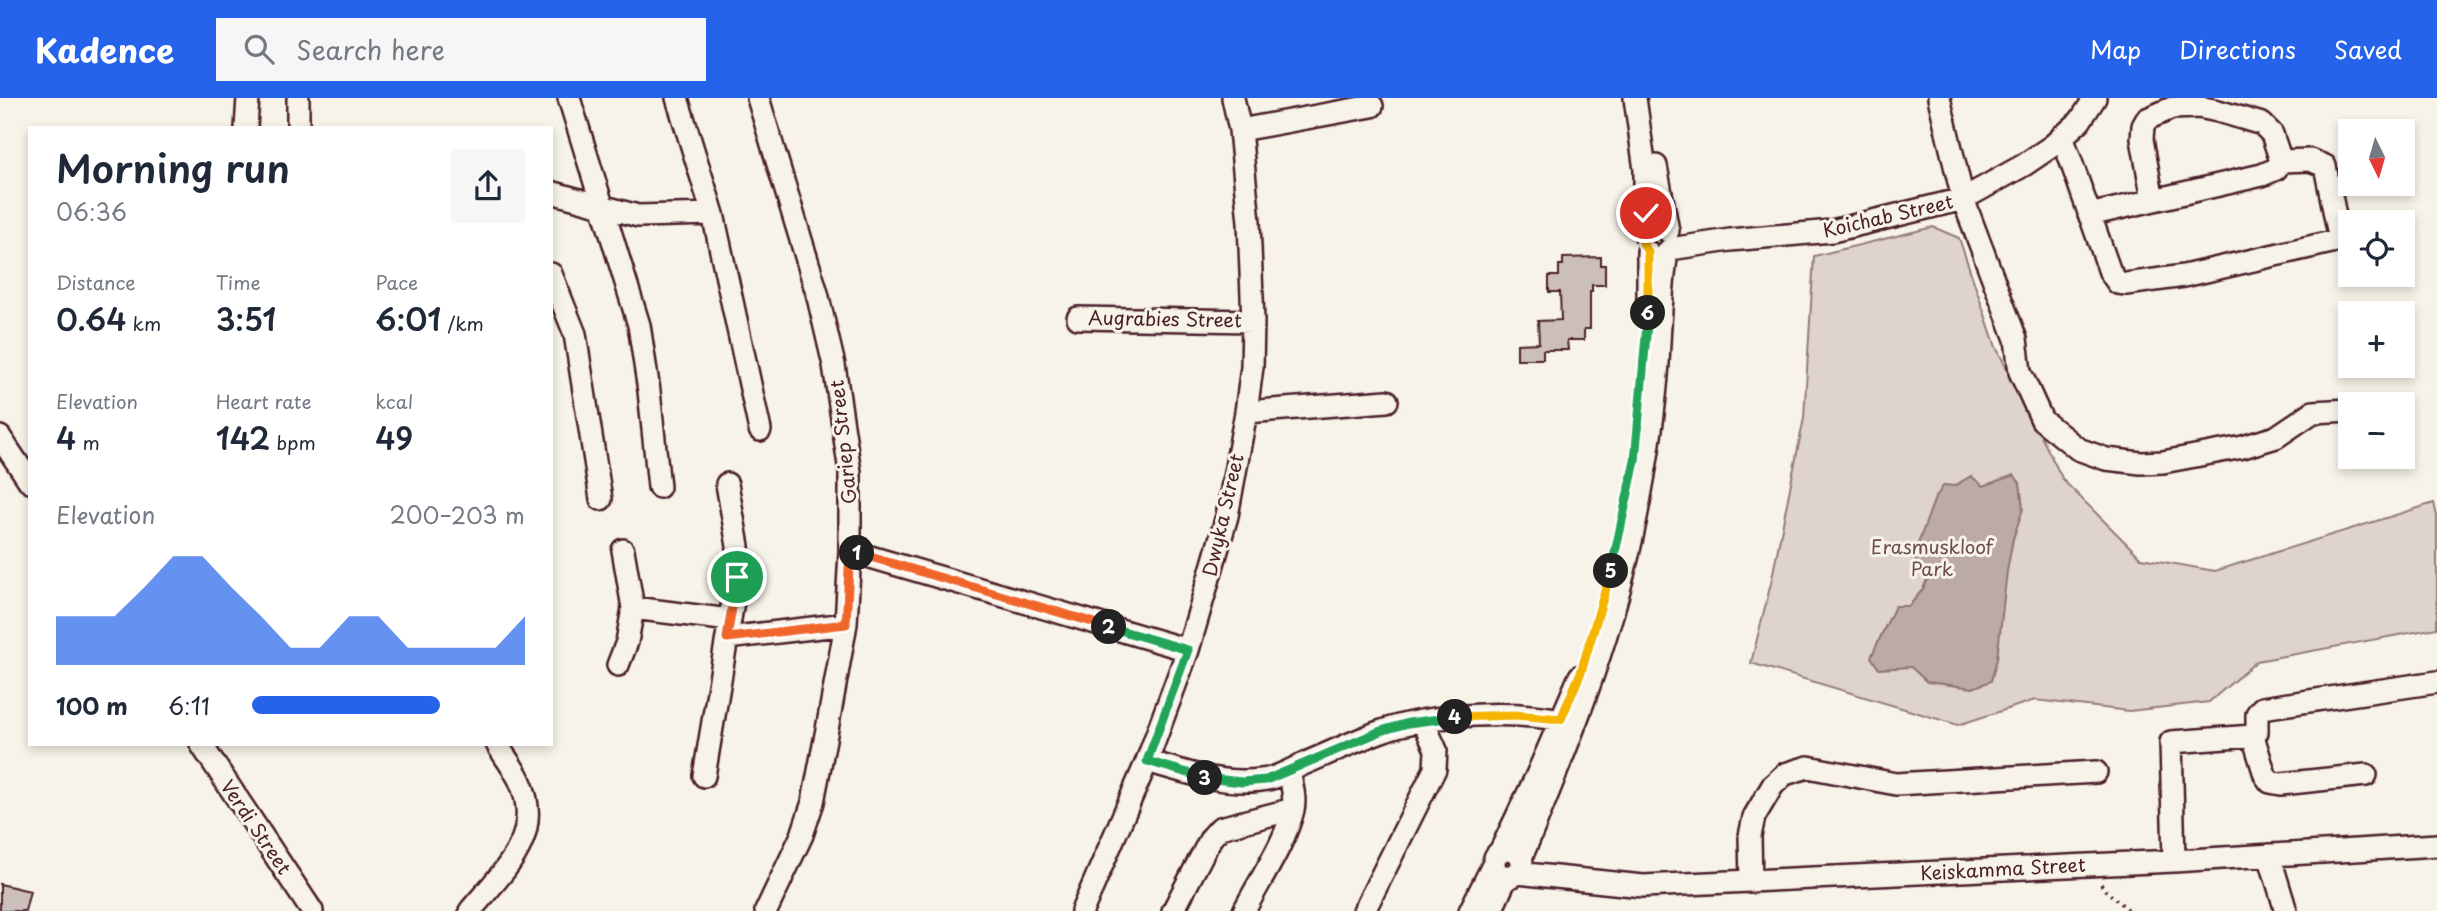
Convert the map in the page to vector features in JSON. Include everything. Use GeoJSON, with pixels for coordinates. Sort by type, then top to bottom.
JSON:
{"type":"FeatureCollection","features":[{"type":"Feature","properties":{"kind":"street"},"geometry":{"type":"LineString","coordinates":[[246,126],[248,98]]}},
{"type":"Feature","properties":{"kind":"street"},"geometry":{"type":"LineString","coordinates":[[298,98],[298,126]]}},
{"type":"Feature","properties":{"kind":"street"},"geometry":{"type":"LineString","coordinates":[[569,98],[639,325],[659,487]]}},
{"type":"Feature","properties":{"kind":"street"},"geometry":{"type":"LineString","coordinates":[[677,98],[713,214],[760,430]]}},
{"type":"Feature","properties":{"kind":"street","name":"Gariep Street"},"geometry":{"type":"LineString","coordinates":[[758,98],[817,293],[834,365],[850,472],[846,624],[813,802],[802,835],[766,911]]}},
{"type":"Feature","properties":{"kind":"street","name":"Dwyka Street"},"geometry":{"type":"LineString","coordinates":[[1082,911],[1147,761],[1188,650],[1227,516],[1252,367],[1253,321],[1249,222],[1240,130],[1233,98]]}},
{"type":"Feature","properties":{"kind":"street"},"geometry":{"type":"LineString","coordinates":[[1635,98],[1645,170],[1661,242]]}},
{"type":"Feature","properties":{"kind":"street"},"geometry":{"type":"LineString","coordinates":[[1490,911],[1510,864],[1538,775],[1568,721],[1617,548],[1635,461],[1648,329],[1661,242],[1659,186],[1647,98]]}},
{"type":"Feature","properties":{"kind":"street"},"geometry":{"type":"LineString","coordinates":[[1939,98],[1962,199],[2013,330],[2020,372],[2042,420],[2078,449],[2118,461],[2163,462],[2243,447],[2277,437],[2313,412],[2338,411]]}},
{"type":"Feature","properties":{"kind":"street","name":"Koichab Street"},"geometry":{"type":"LineString","coordinates":[[1661,242],[1730,240],[1832,231],[1962,199],[2024,165],[2080,121],[2095,98]]}},
{"type":"Feature","properties":{"kind":"street"},"geometry":{"type":"LineString","coordinates":[[1240,130],[1372,106]]}},
{"type":"Feature","properties":{"kind":"street"},"geometry":{"type":"LineString","coordinates":[[2153,201],[2142,139],[2143,126],[2147,119],[2172,108],[2208,109],[2262,124],[2272,134],[2281,161]]}},
{"type":"Feature","properties":{"kind":"street"},"geometry":{"type":"LineString","coordinates":[[2062,136],[2110,272],[2118,282],[2126,284],[2183,276],[2340,240],[2325,166],[2310,160],[2281,161]]}},
{"type":"Feature","properties":{"kind":"street"},"geometry":{"type":"LineString","coordinates":[[2089,215],[2262,176],[2276,169],[2281,161]]}},
{"type":"Feature","properties":{"kind":"street"},"geometry":{"type":"LineString","coordinates":[[553,193],[638,216],[713,214]]}},
{"type":"Feature","properties":{"kind":"street"},"geometry":{"type":"LineString","coordinates":[[553,279],[575,334],[601,499]]}},
{"type":"Feature","properties":{"kind":"street","name":"Augrabies Street"},"geometry":{"type":"LineString","coordinates":[[1078,318],[1253,321]]}},
{"type":"Feature","properties":{"kind":"street"},"geometry":{"type":"LineString","coordinates":[[1246,412],[1387,401]]}},
{"type":"Feature","properties":{"kind":"street"},"geometry":{"type":"LineString","coordinates":[[0,437],[28,479]]}},
{"type":"Feature","properties":{"kind":"street"},"geometry":{"type":"LineString","coordinates":[[704,776],[737,577],[738,546],[727,484]]}},
{"type":"Feature","properties":{"kind":"street"},"geometry":{"type":"LineString","coordinates":[[618,665],[633,608],[623,550]]}},
{"type":"Feature","properties":{"kind":"street"},"geometry":{"type":"LineString","coordinates":[[850,551],[1188,650]]}},
{"type":"Feature","properties":{"kind":"street"},"geometry":{"type":"LineString","coordinates":[[633,608],[728,629],[846,624]]}},
{"type":"Feature","properties":{"kind":"street"},"geometry":{"type":"LineString","coordinates":[[2174,861],[2171,742],[2253,736],[2257,732],[2257,714],[2262,708],[2437,682]]}},
{"type":"Feature","properties":{"kind":"street"},"geometry":{"type":"LineString","coordinates":[[1147,761],[1222,782],[1266,780],[1381,731],[1423,721],[1515,715],[1568,721]]}},
{"type":"Feature","properties":{"kind":"street"},"geometry":{"type":"LineString","coordinates":[[1364,911],[1435,769],[1436,750],[1423,721]]}},
{"type":"Feature","properties":{"kind":"street"},"geometry":{"type":"LineString","coordinates":[[2253,736],[2265,775],[2270,782],[2281,784],[2366,775]]}},
{"type":"Feature","properties":{"kind":"street","name":"Verdi Street"},"geometry":{"type":"LineString","coordinates":[[202,746],[312,911]]}},
{"type":"Feature","properties":{"kind":"street"},"geometry":{"type":"LineString","coordinates":[[470,911],[513,859],[527,829],[528,813],[520,780],[497,746]]}},
{"type":"Feature","properties":{"kind":"street"},"geometry":{"type":"LineString","coordinates":[[1751,882],[1750,836],[1754,817],[1773,785],[1784,774],[1808,767],[1895,784],[2095,772]]}},
{"type":"Feature","properties":{"kind":"street"},"geometry":{"type":"LineString","coordinates":[[1244,911],[1281,839],[1293,809],[1294,797],[1289,771]]}},
{"type":"Feature","properties":{"kind":"street"},"geometry":{"type":"LineString","coordinates":[[1173,911],[1211,838],[1220,828],[1293,809]]}},
{"type":"Feature","properties":{"kind":"street","name":"Keiskamma Street"},"geometry":{"type":"LineString","coordinates":[[1510,864],[1557,871],[1570,879],[1643,886],[2174,861],[2437,845]]}},
{"type":"Feature","properties":{"kind":"street"},"geometry":{"type":"LineString","coordinates":[[2269,855],[2286,911]]}},
{"type":"Feature","properties":{"kind":"street"},"geometry":{"type":"LineString","coordinates":[[1470,911],[1510,864]]}},
{"type":"Feature","properties":{"kind":"path"},"geometry":{"type":"LineString","coordinates":[[2089,865],[2105,890],[2130,911]]}},
{"type":"Feature","properties":{"kind":"green space","name":"Erasmuskloof Park"},"geometry":{"type":"Polygon","coordinates":[[[1933,227],[1959,238],[1996,347],[2063,480],[2141,558],[2215,571],[2434,503],[2437,516],[2437,628],[2257,661],[2209,702],[2129,711],[2035,700],[1958,725],[1751,663],[1771,583],[1804,418],[1814,256],[1933,227]]]}},
{"type":"Feature","properties":{"kind":"shaded area"},"geometry":{"type":"Polygon","coordinates":[[[2014,475],[2020,483],[2023,509],[2013,539],[2007,571],[1997,659],[1991,681],[1973,688],[1927,682],[1911,667],[1879,669],[1871,657],[1895,606],[1909,606],[1923,589],[1928,577],[1913,557],[1935,498],[1944,485],[1954,486],[1971,476],[1983,486],[2014,475]]]}},
{"type":"Feature","properties":{"kind":"building"},"geometry":{"type":"Polygon","coordinates":[[[1601,257],[1601,265],[1605,265],[1605,285],[1592,285],[1590,329],[1584,329],[1584,340],[1567,340],[1568,350],[1543,350],[1543,359],[1517,359],[1517,344],[1539,343],[1538,321],[1561,320],[1560,292],[1549,292],[1549,276],[1559,276],[1559,265],[1563,265],[1563,258],[1601,257]]]}},
{"type":"Feature","properties":{"kind":"building"},"geometry":{"type":"Polygon","coordinates":[[[0,884],[30,891],[25,911],[0,911],[0,884]]]}},
{"type":"Feature","properties":{"kind":"route"},"geometry":{"type":"LineString","coordinates":[[737,577],[727,638],[846,624],[850,551],[1188,650],[1147,761],[1222,782],[1266,780],[1381,731],[1408,723],[1440,718],[1515,715],[1561,719],[1581,672],[1597,623],[1617,548],[1635,461],[1648,329],[1648,252],[1643,243],[1646,213]]}}]}
